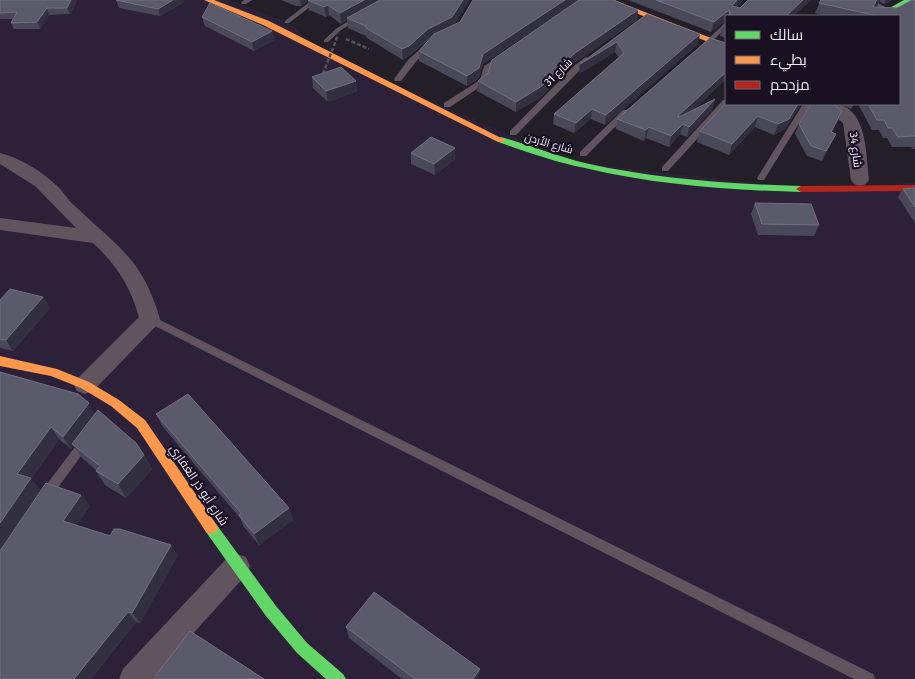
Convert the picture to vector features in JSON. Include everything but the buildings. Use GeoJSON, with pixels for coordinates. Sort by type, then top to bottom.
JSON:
{"type":"FeatureCollection","features":[{"type":"Feature","properties":{"kind":"main road","name":"شارع الأردن"},"geometry":{"type":"LineString","coordinates":[[208,0],[266,23],[492,137],[555,158],[640,176],[758,188],[829,190],[915,188]]}},
{"type":"Feature","properties":{"kind":"main road"},"geometry":{"type":"LineString","coordinates":[[607,0],[645,19],[706,44],[725,47]]}},
{"type":"Feature","properties":{"kind":"main road"},"geometry":{"type":"LineString","coordinates":[[884,14],[910,0]]}},
{"type":"Feature","properties":{"kind":"main road","name":"شارع الأردن"},"geometry":{"type":"LineString","coordinates":[[243,1],[326,41],[447,105],[513,132],[560,148],[618,162],[665,169],[761,178],[860,180],[915,177]]}},
{"type":"Feature","properties":{"kind":"main road","name":"شارع أبو ذر الغفاري"},"geometry":{"type":"LineString","coordinates":[[0,361],[53,372],[85,385],[112,407],[141,424],[237,566],[271,611],[302,648],[338,679]]}},
{"type":"Feature","properties":{"kind":"street","name":"شارع 34"},"geometry":{"type":"LineString","coordinates":[[828,105],[843,113],[850,120],[853,127],[860,180]]}},
{"type":"Feature","properties":{"kind":"street"},"geometry":{"type":"LineString","coordinates":[[0,158],[11,162],[46,186],[67,210],[114,250],[133,275],[146,303],[150,319],[85,385]]}},
{"type":"Feature","properties":{"kind":"street"},"geometry":{"type":"LineString","coordinates":[[0,224],[99,237]]}},
{"type":"Feature","properties":{"kind":"street"},"geometry":{"type":"LineString","coordinates":[[133,679],[237,566]]}},
{"type":"Feature","properties":{"kind":"lane"},"geometry":{"type":"LineString","coordinates":[[286,22],[316,0]]}},
{"type":"Feature","properties":{"kind":"lane"},"geometry":{"type":"LineString","coordinates":[[868,0],[884,14]]}},
{"type":"Feature","properties":{"kind":"lane"},"geometry":{"type":"LineString","coordinates":[[326,41],[339,29],[366,14]]}},
{"type":"Feature","properties":{"kind":"lane"},"geometry":{"type":"LineString","coordinates":[[706,44],[725,25]]}},
{"type":"Feature","properties":{"kind":"lane"},"geometry":{"type":"LineString","coordinates":[[398,79],[412,61],[431,42]]}},
{"type":"Feature","properties":{"kind":"lane"},"geometry":{"type":"LineString","coordinates":[[447,105],[483,81],[487,68],[509,53]]}},
{"type":"Feature","properties":{"kind":"lane","name":"شارع 31"},"geometry":{"type":"LineString","coordinates":[[513,132],[578,67],[594,56]]}},
{"type":"Feature","properties":{"kind":"lane"},"geometry":{"type":"LineString","coordinates":[[665,169],[725,103]]}},
{"type":"Feature","properties":{"kind":"lane"},"geometry":{"type":"LineString","coordinates":[[761,178],[806,105]]}},
{"type":"Feature","properties":{"kind":"lane"},"geometry":{"type":"LineString","coordinates":[[583,154],[630,108]]}},
{"type":"Feature","properties":{"kind":"lane"},"geometry":{"type":"LineString","coordinates":[[150,319],[868,679]]}},
{"type":"Feature","properties":{"kind":"lane"},"geometry":{"type":"LineString","coordinates":[[40,504],[92,433]]}},
{"type":"Feature","properties":{"kind":"path"},"geometry":{"type":"LineString","coordinates":[[323,75],[338,35],[368,49]]}},
{"type":"Feature","properties":{"kind":"shaded area"},"geometry":{"type":"Polygon","coordinates":[[[0,0],[230,0],[291,24],[320,51],[570,162],[826,191],[915,182],[915,679],[0,679],[0,0]]]}},
{"type":"Feature","properties":{"kind":"traffic: fast"},"geometry":{"type":"LineString","coordinates":[[881,15],[910,0]]}},
{"type":"Feature","properties":{"kind":"traffic: fast"},"geometry":{"type":"LineString","coordinates":[[501,140],[585,166],[646,177],[708,184],[801,189]]}},
{"type":"Feature","properties":{"kind":"traffic: fast"},"geometry":{"type":"LineString","coordinates":[[211,528],[271,611],[302,648],[338,679]]}},
{"type":"Feature","properties":{"kind":"traffic: slow"},"geometry":{"type":"LineString","coordinates":[[208,0],[266,23],[501,140]]}},
{"type":"Feature","properties":{"kind":"traffic: slow"},"geometry":{"type":"LineString","coordinates":[[607,0],[725,47]]}},
{"type":"Feature","properties":{"kind":"traffic: slow"},"geometry":{"type":"LineString","coordinates":[[0,361],[53,372],[85,385],[115,403],[141,424],[211,528]]}},
{"type":"Feature","properties":{"kind":"traffic: jam"},"geometry":{"type":"LineString","coordinates":[[801,189],[915,188]]}}]}
